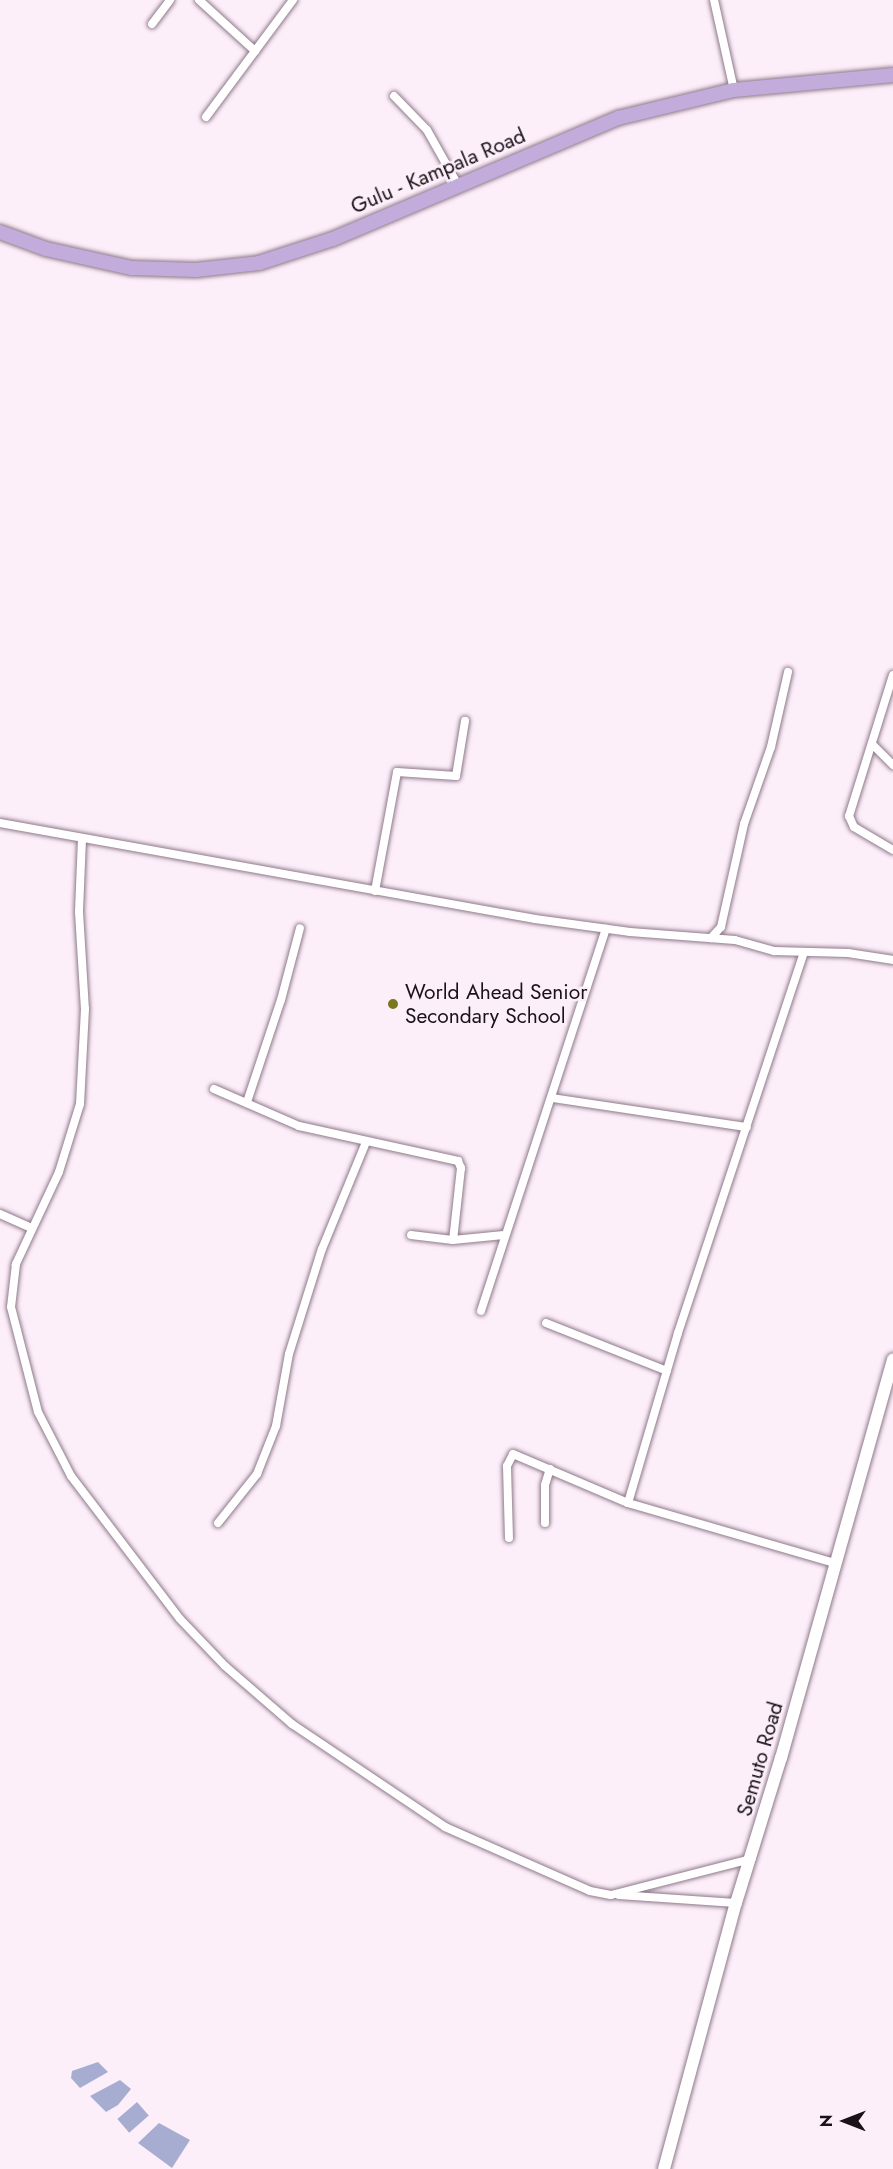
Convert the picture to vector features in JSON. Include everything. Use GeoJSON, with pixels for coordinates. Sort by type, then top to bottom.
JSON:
{"type":"FeatureCollection","features":[{"type":"Feature","properties":{"kind":"main road","name":"Gulu - Kampala Road"},"geometry":{"type":"LineString","coordinates":[[0,232],[46,249],[132,268],[205,269],[259,263],[333,239],[618,118],[734,90],[893,75]]}},
{"type":"Feature","properties":{"kind":"main road","name":"Semuto Road"},"geometry":{"type":"LineString","coordinates":[[664,2169],[736,1903],[751,1859],[893,1359]]}},
{"type":"Feature","properties":{"kind":"street"},"geometry":{"type":"LineString","coordinates":[[152,24],[170,0]]}},
{"type":"Feature","properties":{"kind":"street"},"geometry":{"type":"LineString","coordinates":[[199,0],[255,51]]}},
{"type":"Feature","properties":{"kind":"street"},"geometry":{"type":"LineString","coordinates":[[206,117],[293,0]]}},
{"type":"Feature","properties":{"kind":"street"},"geometry":{"type":"LineString","coordinates":[[714,0],[734,90]]}},
{"type":"Feature","properties":{"kind":"street"},"geometry":{"type":"LineString","coordinates":[[394,96],[427,130],[458,185]]}},
{"type":"Feature","properties":{"kind":"street"},"geometry":{"type":"LineString","coordinates":[[711,938],[721,927],[744,824],[771,747],[788,672]]}},
{"type":"Feature","properties":{"kind":"street"},"geometry":{"type":"LineString","coordinates":[[893,675],[850,821],[893,850]]}},
{"type":"Feature","properties":{"kind":"street"},"geometry":{"type":"LineString","coordinates":[[375,891],[397,772],[456,776],[465,721]]}},
{"type":"Feature","properties":{"kind":"street"},"geometry":{"type":"LineString","coordinates":[[872,744],[893,765]]}},
{"type":"Feature","properties":{"kind":"street"},"geometry":{"type":"LineString","coordinates":[[0,823],[375,891],[606,929],[711,938],[774,951],[857,954],[893,960]]}},
{"type":"Feature","properties":{"kind":"street"},"geometry":{"type":"LineString","coordinates":[[82,839],[79,912],[85,1009],[80,1104],[66,1155],[16,1264],[11,1307],[38,1412],[71,1476],[180,1619],[225,1666],[292,1724],[445,1827],[590,1891],[611,1895],[736,1903]]}},
{"type":"Feature","properties":{"kind":"street"},"geometry":{"type":"LineString","coordinates":[[247,1102],[281,1000],[300,928]]}},
{"type":"Feature","properties":{"kind":"street"},"geometry":{"type":"LineString","coordinates":[[481,1311],[606,929]]}},
{"type":"Feature","properties":{"kind":"street"},"geometry":{"type":"LineString","coordinates":[[627,1503],[666,1371],[804,953]]}},
{"type":"Feature","properties":{"kind":"street"},"geometry":{"type":"LineString","coordinates":[[214,1089],[299,1126],[458,1161],[461,1168],[453,1240]]}},
{"type":"Feature","properties":{"kind":"street"},"geometry":{"type":"LineString","coordinates":[[552,1098],[747,1127]]}},
{"type":"Feature","properties":{"kind":"street"},"geometry":{"type":"LineString","coordinates":[[218,1523],[257,1474],[276,1426],[288,1354],[318,1259],[366,1142]]}},
{"type":"Feature","properties":{"kind":"street"},"geometry":{"type":"LineString","coordinates":[[0,1214],[32,1228]]}},
{"type":"Feature","properties":{"kind":"street"},"geometry":{"type":"LineString","coordinates":[[411,1234],[453,1240],[504,1235]]}},
{"type":"Feature","properties":{"kind":"street"},"geometry":{"type":"LineString","coordinates":[[546,1323],[666,1371]]}},
{"type":"Feature","properties":{"kind":"street"},"geometry":{"type":"LineString","coordinates":[[509,1538],[509,1457],[519,1455],[627,1503],[835,1563]]}},
{"type":"Feature","properties":{"kind":"street"},"geometry":{"type":"LineString","coordinates":[[545,1523],[545,1485],[550,1469]]}},
{"type":"Feature","properties":{"kind":"street"},"geometry":{"type":"LineString","coordinates":[[611,1895],[751,1859]]}},
{"type":"Feature","properties":{"kind":"water"},"geometry":{"type":"Polygon","coordinates":[[[98,2062],[108,2072],[80,2088],[71,2078],[72,2071],[98,2062]]]}},
{"type":"Feature","properties":{"kind":"water"},"geometry":{"type":"Polygon","coordinates":[[[120,2080],[131,2089],[118,2105],[106,2112],[90,2096],[120,2080]]]}},
{"type":"Feature","properties":{"kind":"water"},"geometry":{"type":"Polygon","coordinates":[[[137,2102],[149,2116],[129,2133],[117,2119],[137,2102]]]}},
{"type":"Feature","properties":{"kind":"water"},"geometry":{"type":"Polygon","coordinates":[[[159,2123],[190,2140],[172,2168],[138,2143],[159,2123]]]}},
{"type":"Feature","properties":{"kind":"place","name":"World Ahead Senior Secondary School"},"geometry":{"type":"Point","coordinates":[393,1004]}}]}
